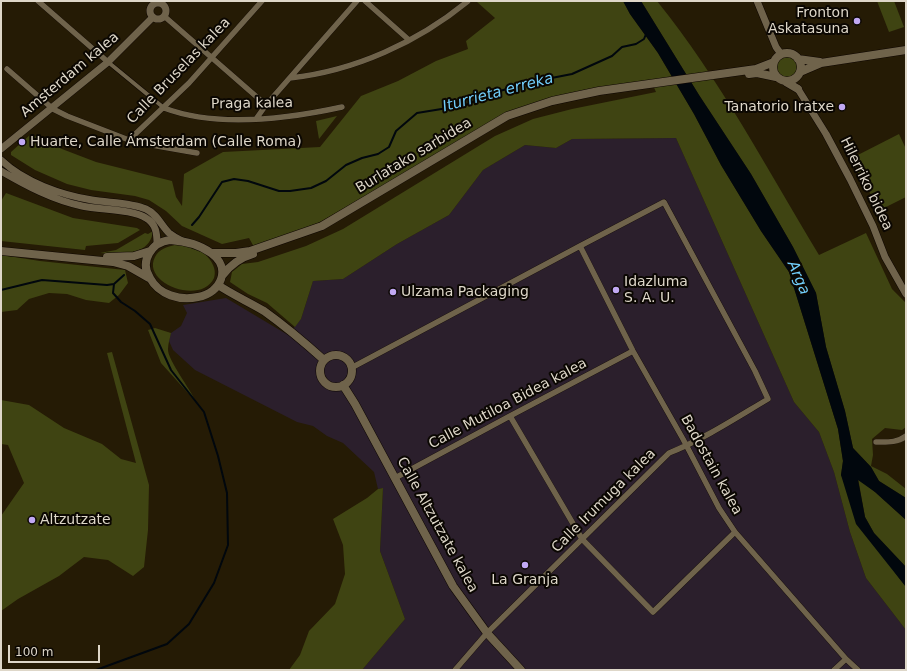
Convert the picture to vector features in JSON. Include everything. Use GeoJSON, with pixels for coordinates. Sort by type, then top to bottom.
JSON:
{"type":"FeatureCollection","features":[{"type":"Feature","properties":{"kind":"main road"},"geometry":{"type":"LineString","coordinates":[[821,63],[798,59],[790,54],[781,54],[774,62],[773,71],[776,77],[786,82],[794,80],[799,74],[821,63],[906,50]]}},
{"type":"Feature","properties":{"kind":"main road"},"geometry":{"type":"LineString","coordinates":[[798,59],[801,66],[798,89]]}},
{"type":"Feature","properties":{"kind":"main road","name":"Burlatako sarbidea"},"geometry":{"type":"LineString","coordinates":[[722,76],[756,69],[774,62]]}},
{"type":"Feature","properties":{"kind":"main road","name":"Burlatako sarbidea"},"geometry":{"type":"LineString","coordinates":[[212,253],[236,253],[250,251],[322,226],[507,116],[552,101],[599,91],[722,76],[757,73],[776,77]]}},
{"type":"Feature","properties":{"kind":"main road","name":"Hilerriko bidea"},"geometry":{"type":"LineString","coordinates":[[786,82],[798,89]]}},
{"type":"Feature","properties":{"kind":"main road","name":"Burlatako sarbidea"},"geometry":{"type":"LineString","coordinates":[[222,276],[229,266],[248,255],[315,233],[341,220],[508,122],[549,106],[647,86]]}},
{"type":"Feature","properties":{"kind":"main road"},"geometry":{"type":"LineString","coordinates":[[1,251],[113,262],[128,266],[149,278],[166,293],[177,298],[203,296],[212,292],[218,285],[222,276],[222,267],[212,253],[202,247],[182,241],[163,241],[156,244],[150,251],[146,260],[149,278]]}},
{"type":"Feature","properties":{"kind":"main road"},"geometry":{"type":"LineString","coordinates":[[1,247],[116,258],[134,256],[150,251]]}},
{"type":"Feature","properties":{"kind":"main road"},"geometry":{"type":"LineString","coordinates":[[218,285],[231,294],[262,310],[287,328],[324,360]]}},
{"type":"Feature","properties":{"kind":"main road"},"geometry":{"type":"LineString","coordinates":[[332,355],[338,355],[347,359],[352,368],[350,378],[343,385],[332,386],[323,380],[320,370],[324,360],[332,355]]}},
{"type":"Feature","properties":{"kind":"main road","name":"Calle Altzutzate kalea"},"geometry":{"type":"LineString","coordinates":[[343,385],[355,404],[453,586],[487,633],[521,670]]}},
{"type":"Feature","properties":{"kind":"street"},"geometry":{"type":"LineString","coordinates":[[38,1],[164,108]]}},
{"type":"Feature","properties":{"kind":"street","name":"Calle Bruselas kalea"},"geometry":{"type":"LineString","coordinates":[[130,140],[164,108],[212,58],[262,1]]}},
{"type":"Feature","properties":{"kind":"street"},"geometry":{"type":"LineString","coordinates":[[256,119],[266,105],[357,1]]}},
{"type":"Feature","properties":{"kind":"street"},"geometry":{"type":"LineString","coordinates":[[365,1],[409,40]]}},
{"type":"Feature","properties":{"kind":"street"},"geometry":{"type":"LineString","coordinates":[[290,78],[321,74],[381,54],[409,40],[444,19],[468,1]]}},
{"type":"Feature","properties":{"kind":"street"},"geometry":{"type":"LineString","coordinates":[[757,1],[781,54]]}},
{"type":"Feature","properties":{"kind":"street"},"geometry":{"type":"LineString","coordinates":[[150,3],[165,3],[166,10],[164,16],[159,18],[153,17],[150,11],[150,3]]}},
{"type":"Feature","properties":{"kind":"street"},"geometry":{"type":"LineString","coordinates":[[164,16],[266,105]]}},
{"type":"Feature","properties":{"kind":"street","name":"Amsterdam kalea"},"geometry":{"type":"LineString","coordinates":[[1,149],[108,62],[153,17]]}},
{"type":"Feature","properties":{"kind":"street"},"geometry":{"type":"LineString","coordinates":[[7,69],[52,109],[86,124],[130,140],[198,153]]}},
{"type":"Feature","properties":{"kind":"street","name":"Hilerriko bidea"},"geometry":{"type":"LineString","coordinates":[[798,89],[826,134],[850,179],[873,226],[885,257],[906,294]]}},
{"type":"Feature","properties":{"kind":"street","name":"Praga kalea"},"geometry":{"type":"LineString","coordinates":[[164,108],[177,113],[202,117],[256,119],[300,116],[342,107]]}},
{"type":"Feature","properties":{"kind":"street"},"geometry":{"type":"LineString","coordinates":[[1,160],[26,177],[57,191],[92,200],[138,207],[146,210],[155,215],[169,232],[182,241]]}},
{"type":"Feature","properties":{"kind":"street"},"geometry":{"type":"LineString","coordinates":[[1,171],[28,186],[63,202],[126,212],[144,217],[152,223],[156,230],[156,244]]}},
{"type":"Feature","properties":{"kind":"street","name":"Calle Irumuga kalea"},"geometry":{"type":"LineString","coordinates":[[455,670],[487,633],[669,453],[687,446],[768,399],[751,364],[664,202],[580,246]]}},
{"type":"Feature","properties":{"kind":"street"},"geometry":{"type":"LineString","coordinates":[[352,368],[580,246]]}},
{"type":"Feature","properties":{"kind":"street","name":"Badostain kalea"},"geometry":{"type":"LineString","coordinates":[[580,246],[633,351],[687,446],[719,508],[735,532],[846,659],[858,670]]}},
{"type":"Feature","properties":{"kind":"street","name":"Calle Mutiloa Bidea kalea"},"geometry":{"type":"LineString","coordinates":[[395,478],[633,351]]}},
{"type":"Feature","properties":{"kind":"street"},"geometry":{"type":"LineString","coordinates":[[510,416],[582,539],[653,612],[735,532]]}},
{"type":"Feature","properties":{"kind":"street"},"geometry":{"type":"LineString","coordinates":[[876,442],[893,442],[901,440],[906,436]]}},
{"type":"Feature","properties":{"kind":"street"},"geometry":{"type":"LineString","coordinates":[[834,670],[846,659]]}},
{"type":"Feature","properties":{"kind":"shaded area"},"geometry":{"type":"Polygon","coordinates":[[[676,138],[794,402],[819,432],[834,472],[850,532],[866,578],[906,630],[906,670],[362,670],[405,619],[380,551],[383,488],[378,489],[374,472],[343,443],[327,436],[313,426],[297,422],[195,370],[173,350],[169,341],[171,333],[181,326],[187,313],[183,305],[226,298],[288,335],[301,319],[313,281],[343,279],[397,244],[449,215],[483,170],[525,145],[556,148],[572,139],[676,138]]]}},
{"type":"Feature","properties":{"kind":"green space"},"geometry":{"type":"Polygon","coordinates":[[[623,1],[630,14],[658,53],[694,114],[721,165],[761,231],[789,272],[838,429],[843,461],[841,475],[896,574],[906,587],[906,630],[866,578],[850,532],[834,472],[819,432],[794,402],[676,138],[572,139],[556,148],[525,145],[483,170],[449,215],[397,244],[343,279],[313,281],[301,319],[295,327],[267,303],[248,294],[230,282],[232,272],[242,264],[258,262],[306,246],[343,229],[495,136],[533,119],[572,109],[656,92],[652,83],[636,85],[501,117],[318,223],[254,247],[249,238],[222,244],[182,226],[166,211],[149,200],[135,196],[91,190],[67,184],[35,170],[11,155],[11,152],[31,134],[62,149],[96,162],[172,181],[176,197],[182,206],[184,174],[223,152],[320,147],[361,96],[398,81],[436,61],[468,49],[466,41],[495,18],[477,2],[623,1]]]}},
{"type":"Feature","properties":{"kind":"green space"},"geometry":{"type":"Polygon","coordinates":[[[641,1],[657,1],[702,62],[742,125],[819,255],[866,233],[892,289],[906,303],[906,427],[902,430],[885,428],[872,439],[873,455],[871,466],[887,474],[906,489],[906,498],[879,481],[871,467],[853,448],[845,411],[826,347],[816,293],[793,247],[751,174],[699,95],[641,1]]]}},
{"type":"Feature","properties":{"kind":"green space"},"geometry":{"type":"Polygon","coordinates":[[[877,1],[894,1],[904,27],[889,32],[877,1]]]}},
{"type":"Feature","properties":{"kind":"green space"},"geometry":{"type":"Polygon","coordinates":[[[787,56],[795,59],[798,67],[795,75],[787,78],[779,75],[776,67],[779,59],[787,56]]]}},
{"type":"Feature","properties":{"kind":"green space"},"geometry":{"type":"Polygon","coordinates":[[[337,116],[319,139],[316,121],[337,116]]]}},
{"type":"Feature","properties":{"kind":"green space"},"geometry":{"type":"Polygon","coordinates":[[[899,134],[906,149],[906,197],[880,210],[850,159],[899,134]]]}},
{"type":"Feature","properties":{"kind":"green space"},"geometry":{"type":"Polygon","coordinates":[[[6,193],[73,218],[137,228],[140,230],[118,243],[86,246],[85,250],[1,241],[1,201],[6,193]]]}},
{"type":"Feature","properties":{"kind":"green space"},"geometry":{"type":"Polygon","coordinates":[[[153,231],[151,239],[146,246],[140,250],[116,254],[100,253],[116,250],[145,233],[148,234],[153,231]]]}},
{"type":"Feature","properties":{"kind":"green space"},"geometry":{"type":"Polygon","coordinates":[[[175,245],[187,246],[196,249],[209,258],[215,270],[215,274],[214,278],[207,286],[197,290],[186,291],[174,288],[156,275],[153,267],[155,257],[161,250],[175,245]]]}},
{"type":"Feature","properties":{"kind":"green space"},"geometry":{"type":"Polygon","coordinates":[[[1,255],[40,261],[125,270],[128,283],[119,295],[109,303],[86,300],[67,294],[49,293],[29,299],[17,310],[1,312],[1,255]]]}},
{"type":"Feature","properties":{"kind":"green space"},"geometry":{"type":"Polygon","coordinates":[[[155,328],[171,333],[168,347],[171,360],[196,402],[161,363],[148,330],[155,328]]]}},
{"type":"Feature","properties":{"kind":"green space"},"geometry":{"type":"Polygon","coordinates":[[[112,352],[149,485],[148,530],[144,567],[133,576],[108,560],[84,557],[59,576],[18,599],[1,611],[1,516],[24,483],[8,445],[1,444],[1,400],[29,405],[64,428],[102,444],[121,459],[136,463],[107,353],[112,352]]]}},
{"type":"Feature","properties":{"kind":"green space"},"geometry":{"type":"Polygon","coordinates":[[[858,478],[906,520],[906,567],[874,533],[865,517],[858,478]]]}},
{"type":"Feature","properties":{"kind":"green space"},"geometry":{"type":"Polygon","coordinates":[[[383,488],[380,551],[405,619],[362,670],[289,670],[300,655],[309,631],[335,604],[345,574],[343,545],[333,519],[367,498],[378,489],[383,488]]]}},
{"type":"Feature","properties":{"kind":"water","name":"Arga"},"geometry":{"type":"Polygon","coordinates":[[[623,1],[641,1],[699,95],[751,174],[793,247],[816,293],[826,347],[845,411],[853,448],[871,467],[879,481],[906,498],[906,520],[875,492],[858,480],[865,517],[874,533],[906,567],[906,587],[856,524],[841,475],[843,461],[838,429],[789,272],[761,231],[721,165],[694,114],[658,53],[630,14],[623,1]]]}},
{"type":"Feature","properties":{"kind":"waterway","name":"Iturrieta erreka"},"geometry":{"type":"LineString","coordinates":[[192,225],[222,182],[234,179],[248,181],[279,191],[311,188],[326,181],[346,165],[362,158],[378,154],[389,147],[396,131],[417,113],[466,105],[493,93],[531,82],[572,74],[612,56],[622,47],[636,44],[644,39],[646,34]]}},
{"type":"Feature","properties":{"kind":"waterway","name":"Iturrieta erreka"},"geometry":{"type":"LineString","coordinates":[[1,290],[42,280],[107,285],[114,284],[124,275]]}},
{"type":"Feature","properties":{"kind":"waterway"},"geometry":{"type":"LineString","coordinates":[[96,670],[167,644],[189,624],[214,583],[228,545],[227,493],[218,456],[204,412],[171,370],[150,324],[135,311],[121,302],[113,293],[114,284]]}},
{"type":"Feature","properties":{"kind":"place","name":"Fronton Askatasuna"},"geometry":{"type":"Point","coordinates":[857,21]}},
{"type":"Feature","properties":{"kind":"place","name":"Tanatorio Iratxe"},"geometry":{"type":"Point","coordinates":[842,107]}},
{"type":"Feature","properties":{"kind":"place","name":"Huarte, Calle Ámsterdam (Calle Roma)"},"geometry":{"type":"Point","coordinates":[22,142]}},
{"type":"Feature","properties":{"kind":"place","name":"Idazluma S. A. U."},"geometry":{"type":"Point","coordinates":[616,290]}},
{"type":"Feature","properties":{"kind":"place","name":"Ulzama Packaging"},"geometry":{"type":"Point","coordinates":[393,292]}},
{"type":"Feature","properties":{"kind":"place","name":"Altzutzate"},"geometry":{"type":"Point","coordinates":[32,520]}},
{"type":"Feature","properties":{"kind":"place","name":"La Granja"},"geometry":{"type":"Point","coordinates":[525,565]}}]}
